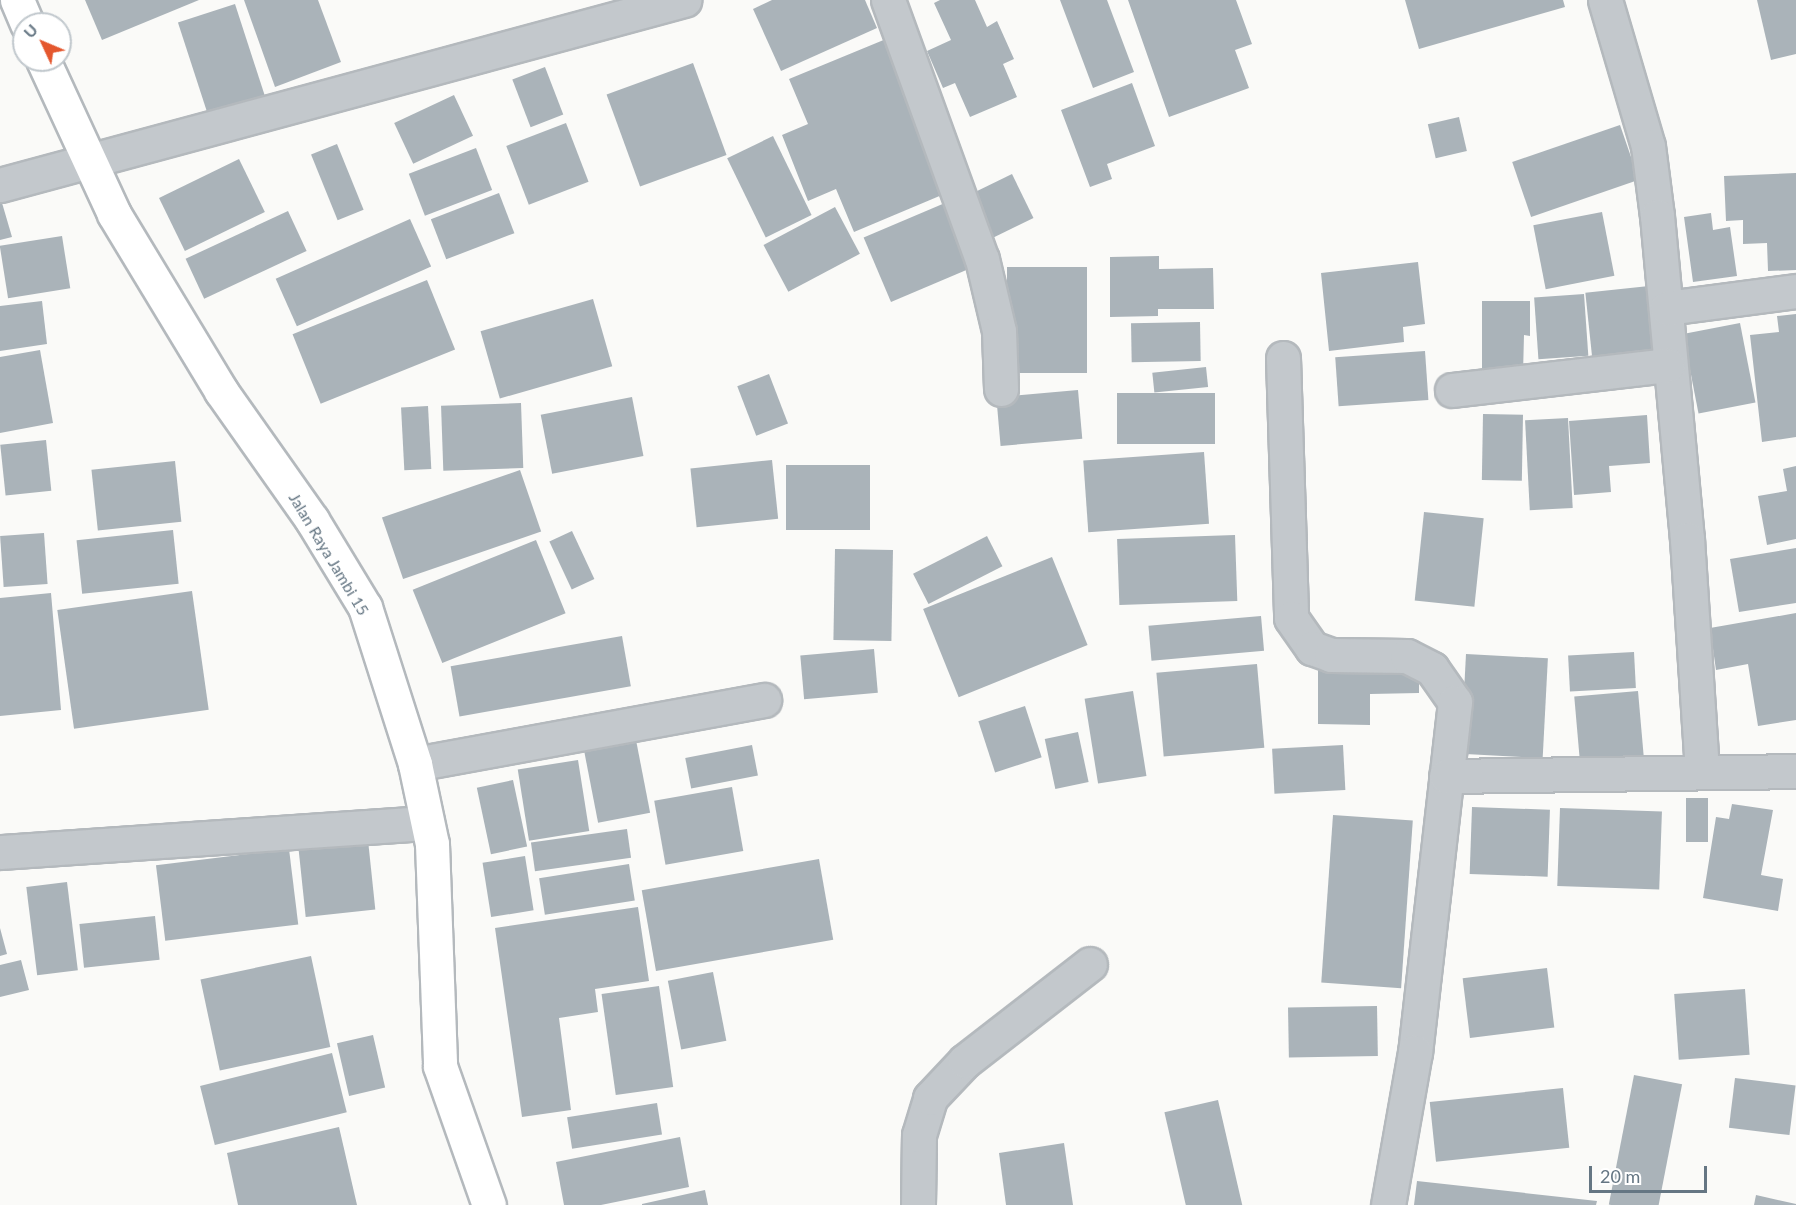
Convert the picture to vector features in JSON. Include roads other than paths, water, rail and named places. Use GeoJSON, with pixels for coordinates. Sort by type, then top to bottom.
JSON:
{"type":"FeatureCollection","features":[{"type":"Feature","properties":{"kind":"highway","name":"Jalan Raya Jambi 15"},"geometry":{"type":"LineString","coordinates":[[48,72],[114,214],[221,391],[312,520],[365,607],[415,764],[432,844],[440,1066],[489,1205]]}},
{"type":"Feature","properties":{"kind":"street"},"geometry":{"type":"LineString","coordinates":[[0,185],[684,0]]}},
{"type":"Feature","properties":{"kind":"street"},"geometry":{"type":"LineString","coordinates":[[888,0],[982,259],[999,330],[1001,389]]}},
{"type":"Feature","properties":{"kind":"street"},"geometry":{"type":"LineString","coordinates":[[1605,0],[1648,146],[1667,308],[1668,365],[1687,539],[1702,772]]}},
{"type":"Feature","properties":{"kind":"street"},"geometry":{"type":"LineString","coordinates":[[1667,308],[1796,291]]}},
{"type":"Feature","properties":{"kind":"street"},"geometry":{"type":"LineString","coordinates":[[1283,358],[1291,618],[1312,648],[1331,655],[1407,656],[1432,669],[1455,702],[1415,1052],[1388,1205]]}},
{"type":"Feature","properties":{"kind":"street"},"geometry":{"type":"LineString","coordinates":[[1452,390],[1668,365]]}},
{"type":"Feature","properties":{"kind":"street"},"geometry":{"type":"LineString","coordinates":[[415,764],[764,700]]}},
{"type":"Feature","properties":{"kind":"street"},"geometry":{"type":"LineString","coordinates":[[1446,776],[1796,771]]}},
{"type":"Feature","properties":{"kind":"street"},"geometry":{"type":"LineString","coordinates":[[0,852],[427,824]]}},
{"type":"Feature","properties":{"kind":"street"},"geometry":{"type":"LineString","coordinates":[[918,1205],[919,1135],[930,1098],[965,1061],[1090,964]]}}]}
